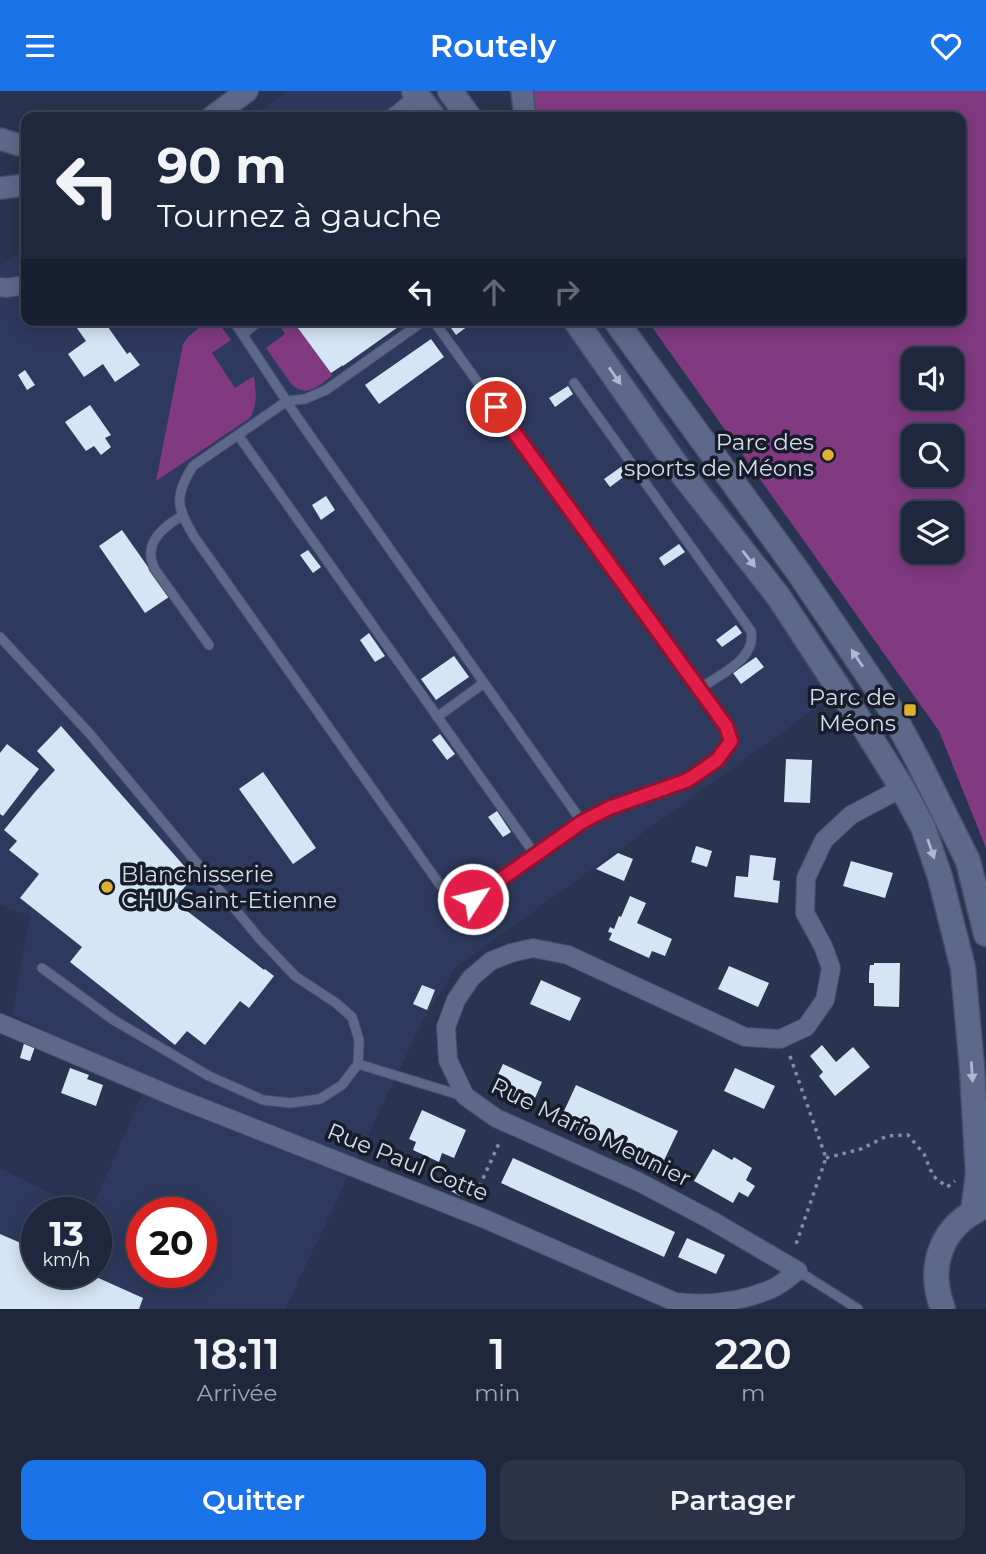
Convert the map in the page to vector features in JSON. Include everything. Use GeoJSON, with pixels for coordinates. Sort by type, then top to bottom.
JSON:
{"type":"FeatureCollection","features":[{"type":"Feature","properties":{"kind":"main road"},"geometry":{"type":"LineString","coordinates":[[450,91],[465,112]]}},
{"type":"Feature","properties":{"kind":"main road"},"geometry":{"type":"LineString","coordinates":[[579,326],[684,476],[778,596],[864,727],[923,827],[940,877],[962,968],[972,1068],[978,1174],[979,1209],[956,1226],[943,1244],[936,1264],[936,1286],[943,1309]]}},
{"type":"Feature","properties":{"kind":"main road"},"geometry":{"type":"LineString","coordinates":[[619,326],[799,572],[888,705],[968,861],[986,934]]}},
{"type":"Feature","properties":{"kind":"street"},"geometry":{"type":"LineString","coordinates":[[219,112],[247,91]]}},
{"type":"Feature","properties":{"kind":"street"},"geometry":{"type":"LineString","coordinates":[[522,91],[524,112]]}},
{"type":"Feature","properties":{"kind":"street"},"geometry":{"type":"LineString","coordinates":[[403,112],[422,102]]}},
{"type":"Feature","properties":{"kind":"street"},"geometry":{"type":"LineString","coordinates":[[0,139],[21,145]]}},
{"type":"Feature","properties":{"kind":"street"},"geometry":{"type":"LineString","coordinates":[[0,188],[21,186]]}},
{"type":"Feature","properties":{"kind":"street"},"geometry":{"type":"LineString","coordinates":[[0,287],[21,286]]}},
{"type":"Feature","properties":{"kind":"street"},"geometry":{"type":"LineString","coordinates":[[784,1038],[806,1027],[825,1000],[831,968],[823,946],[805,913],[806,878],[824,840],[851,815],[902,788]]}},
{"type":"Feature","properties":{"kind":"street","name":"Rue Mario Meunier"},"geometry":{"type":"LineString","coordinates":[[784,1038],[745,1037],[568,955],[533,948],[491,961],[471,978],[456,1000],[446,1027],[448,1060],[465,1096],[496,1118],[639,1182],[793,1268]]}},
{"type":"Feature","properties":{"kind":"street","name":"Rue Paul Cotte"},"geometry":{"type":"LineString","coordinates":[[0,1023],[177,1098],[468,1212],[675,1302],[698,1305],[732,1301],[772,1289],[793,1268]]}},
{"type":"Feature","properties":{"kind":"lane"},"geometry":{"type":"LineString","coordinates":[[237,326],[582,822]]}},
{"type":"Feature","properties":{"kind":"lane"},"geometry":{"type":"LineString","coordinates":[[243,335],[253,326]]}},
{"type":"Feature","properties":{"kind":"lane"},"geometry":{"type":"LineString","coordinates":[[417,326],[326,390],[305,399],[287,401],[193,466],[179,495],[182,516],[195,538],[440,885],[461,899],[473,899],[582,822],[609,808],[688,780],[717,760],[731,741],[726,726],[437,326]]}},
{"type":"Feature","properties":{"kind":"lane"},"geometry":{"type":"LineString","coordinates":[[574,383],[751,631],[753,639],[742,660],[699,689]]}},
{"type":"Feature","properties":{"kind":"lane"},"geometry":{"type":"LineString","coordinates":[[238,435],[536,856]]}},
{"type":"Feature","properties":{"kind":"lane"},"geometry":{"type":"LineString","coordinates":[[182,516],[166,526],[150,554],[154,568],[209,645]]}},
{"type":"Feature","properties":{"kind":"lane"},"geometry":{"type":"LineString","coordinates":[[0,637],[90,734],[259,937],[295,976],[352,1017],[359,1040],[358,1064],[342,1085],[320,1099],[291,1103],[263,1100],[209,1076],[112,1019],[42,968]]}},
{"type":"Feature","properties":{"kind":"lane"},"geometry":{"type":"LineString","coordinates":[[437,717],[484,683]]}},
{"type":"Feature","properties":{"kind":"lane"},"geometry":{"type":"LineString","coordinates":[[358,1064],[465,1096]]}},
{"type":"Feature","properties":{"kind":"lane"},"geometry":{"type":"LineString","coordinates":[[793,1268],[858,1309]]}},
{"type":"Feature","properties":{"kind":"path"},"geometry":{"type":"LineString","coordinates":[[784,1038],[826,1158],[793,1268]]}},
{"type":"Feature","properties":{"kind":"path"},"geometry":{"type":"LineString","coordinates":[[468,1212],[499,1141],[515,1148],[524,1131]]}},
{"type":"Feature","properties":{"kind":"path"},"geometry":{"type":"LineString","coordinates":[[826,1158],[861,1149],[887,1136],[908,1135],[924,1154],[933,1176],[947,1187],[963,1175]]}},
{"type":"Feature","properties":{"kind":"shaded area"},"geometry":{"type":"Polygon","coordinates":[[[289,91],[433,91],[448,112],[259,112],[289,91]]]}},
{"type":"Feature","properties":{"kind":"shaded area","name":"Parc des sports de Méons"},"geometry":{"type":"Polygon","coordinates":[[[534,91],[986,91],[986,848],[939,731],[651,326],[966,326],[966,112],[534,112],[533,103],[534,91]]]}},
{"type":"Feature","properties":{"kind":"shaded area"},"geometry":{"type":"Polygon","coordinates":[[[21,253],[21,326],[600,326],[855,686],[815,709],[456,967],[420,1026],[285,1309],[0,1309],[0,1168],[58,1197],[21,1197],[21,1288],[112,1288],[112,1197],[97,1197],[147,1083],[12,1014],[30,916],[0,905],[0,265],[21,253]]]}},
{"type":"Feature","properties":{"kind":"shaded area"},"geometry":{"type":"Polygon","coordinates":[[[202,326],[220,326],[231,340],[212,353],[235,388],[254,376],[255,403],[250,418],[156,481],[183,344],[202,326]]]}},
{"type":"Feature","properties":{"kind":"shaded area"},"geometry":{"type":"Polygon","coordinates":[[[280,326],[296,326],[332,376],[308,391],[292,385],[266,348],[285,334],[280,326]]]}},
{"type":"Feature","properties":{"kind":"building"},"geometry":{"type":"Polygon","coordinates":[[[75,326],[107,326],[127,354],[130,352],[140,365],[115,382],[103,364],[84,377],[68,354],[86,341],[75,326]]]}},
{"type":"Feature","properties":{"kind":"building"},"geometry":{"type":"Polygon","coordinates":[[[296,326],[400,326],[343,366],[331,373],[296,326]]]}},
{"type":"Feature","properties":{"kind":"building"},"geometry":{"type":"Polygon","coordinates":[[[450,326],[468,326],[456,335],[450,326]]]}},
{"type":"Feature","properties":{"kind":"building"},"geometry":{"type":"Polygon","coordinates":[[[431,339],[444,357],[379,404],[365,385],[431,339]]]}},
{"type":"Feature","properties":{"kind":"building"},"geometry":{"type":"Polygon","coordinates":[[[25,370],[35,385],[27,390],[18,375],[25,370]]]}},
{"type":"Feature","properties":{"kind":"building"},"geometry":{"type":"Polygon","coordinates":[[[568,386],[573,394],[555,407],[549,398],[568,386]]]}},
{"type":"Feature","properties":{"kind":"building"},"geometry":{"type":"Polygon","coordinates":[[[90,405],[111,435],[105,438],[111,447],[101,455],[94,446],[86,451],[65,422],[90,405]]]}},
{"type":"Feature","properties":{"kind":"building"},"geometry":{"type":"Polygon","coordinates":[[[625,464],[630,472],[610,487],[604,479],[625,464]]]}},
{"type":"Feature","properties":{"kind":"building"},"geometry":{"type":"Polygon","coordinates":[[[326,496],[335,510],[321,520],[312,505],[326,496]]]}},
{"type":"Feature","properties":{"kind":"building"},"geometry":{"type":"Polygon","coordinates":[[[122,530],[169,597],[145,613],[99,546],[122,530]]]}},
{"type":"Feature","properties":{"kind":"building"},"geometry":{"type":"Polygon","coordinates":[[[679,544],[685,552],[664,566],[659,558],[679,544]]]}},
{"type":"Feature","properties":{"kind":"building"},"geometry":{"type":"Polygon","coordinates":[[[308,550],[321,567],[313,573],[300,555],[308,550]]]}},
{"type":"Feature","properties":{"kind":"building"},"geometry":{"type":"Polygon","coordinates":[[[736,625],[742,633],[722,647],[716,640],[736,625]]]}},
{"type":"Feature","properties":{"kind":"building"},"geometry":{"type":"Polygon","coordinates":[[[369,633],[385,656],[375,662],[360,640],[369,633]]]}},
{"type":"Feature","properties":{"kind":"building"},"geometry":{"type":"Polygon","coordinates":[[[454,656],[469,677],[436,700],[421,679],[454,656]]]}},
{"type":"Feature","properties":{"kind":"building"},"geometry":{"type":"Polygon","coordinates":[[[756,657],[764,667],[741,684],[733,673],[756,657]]]}},
{"type":"Feature","properties":{"kind":"building","name":"Blanchisserie CHU Saint-Etienne"},"geometry":{"type":"Polygon","coordinates":[[[61,726],[193,876],[174,901],[274,976],[249,1008],[240,1001],[205,1045],[187,1031],[175,1045],[70,962],[82,947],[20,898],[39,874],[9,850],[17,841],[4,830],[55,770],[37,751],[61,726]]]}},
{"type":"Feature","properties":{"kind":"building"},"geometry":{"type":"Polygon","coordinates":[[[440,734],[455,754],[447,760],[432,740],[440,734]]]}},
{"type":"Feature","properties":{"kind":"building"},"geometry":{"type":"Polygon","coordinates":[[[7,744],[39,769],[3,816],[0,814],[0,753],[7,744]]]}},
{"type":"Feature","properties":{"kind":"building"},"geometry":{"type":"Polygon","coordinates":[[[786,759],[812,760],[810,803],[784,802],[786,759]]]}},
{"type":"Feature","properties":{"kind":"building"},"geometry":{"type":"Polygon","coordinates":[[[263,772],[316,848],[293,864],[239,789],[263,772]]]}},
{"type":"Feature","properties":{"kind":"building"},"geometry":{"type":"Polygon","coordinates":[[[497,811],[511,832],[503,837],[488,817],[497,811]]]}},
{"type":"Feature","properties":{"kind":"building"},"geometry":{"type":"Polygon","coordinates":[[[696,846],[712,851],[707,867],[691,862],[696,846]]]}},
{"type":"Feature","properties":{"kind":"building"},"geometry":{"type":"Polygon","coordinates":[[[618,853],[633,859],[624,881],[596,869],[618,853]]]}},
{"type":"Feature","properties":{"kind":"building"},"geometry":{"type":"Polygon","coordinates":[[[750,855],[776,858],[773,880],[780,881],[778,903],[734,897],[736,876],[748,877],[750,855]]]}},
{"type":"Feature","properties":{"kind":"building"},"geometry":{"type":"Polygon","coordinates":[[[851,861],[893,873],[885,898],[843,886],[851,861]]]}},
{"type":"Feature","properties":{"kind":"building"},"geometry":{"type":"Polygon","coordinates":[[[630,896],[646,903],[637,923],[672,939],[665,956],[652,951],[649,958],[609,940],[612,933],[608,932],[610,927],[614,929],[630,896]]]}},
{"type":"Feature","properties":{"kind":"building"},"geometry":{"type":"Polygon","coordinates":[[[900,963],[899,1007],[874,1006],[874,983],[869,983],[869,973],[870,965],[900,963]]]}},
{"type":"Feature","properties":{"kind":"building"},"geometry":{"type":"Polygon","coordinates":[[[729,966],[769,983],[758,1007],[718,989],[729,966]]]}},
{"type":"Feature","properties":{"kind":"building"},"geometry":{"type":"Polygon","coordinates":[[[541,980],[581,998],[570,1021],[530,1004],[541,980]]]}},
{"type":"Feature","properties":{"kind":"building"},"geometry":{"type":"Polygon","coordinates":[[[422,985],[435,990],[427,1010],[413,1004],[422,985]]]}},
{"type":"Feature","properties":{"kind":"building"},"geometry":{"type":"Polygon","coordinates":[[[26,1036],[37,1041],[30,1061],[20,1058],[26,1036]]]}},
{"type":"Feature","properties":{"kind":"building"},"geometry":{"type":"Polygon","coordinates":[[[822,1045],[836,1062],[853,1047],[870,1067],[835,1096],[819,1076],[823,1072],[810,1056],[822,1045]]]}},
{"type":"Feature","properties":{"kind":"building"},"geometry":{"type":"Polygon","coordinates":[[[503,1064],[542,1082],[532,1105],[492,1087],[503,1064]]]}},
{"type":"Feature","properties":{"kind":"building"},"geometry":{"type":"Polygon","coordinates":[[[70,1068],[89,1075],[87,1079],[103,1085],[96,1106],[61,1093],[70,1068]]]}},
{"type":"Feature","properties":{"kind":"building"},"geometry":{"type":"Polygon","coordinates":[[[735,1068],[775,1086],[764,1109],[724,1091],[735,1068]]]}},
{"type":"Feature","properties":{"kind":"building"},"geometry":{"type":"Polygon","coordinates":[[[576,1085],[678,1131],[658,1173],[621,1156],[623,1151],[559,1122],[576,1085]]]}},
{"type":"Feature","properties":{"kind":"building"},"geometry":{"type":"Polygon","coordinates":[[[422,1110],[466,1130],[454,1158],[442,1153],[439,1162],[413,1150],[416,1142],[409,1139],[422,1110]]]}},
{"type":"Feature","properties":{"kind":"building"},"geometry":{"type":"Polygon","coordinates":[[[713,1149],[752,1168],[746,1180],[755,1186],[748,1197],[739,1192],[733,1203],[694,1181],[713,1149]]]}},
{"type":"Feature","properties":{"kind":"building"},"geometry":{"type":"Polygon","coordinates":[[[513,1158],[675,1232],[664,1257],[501,1183],[513,1158]]]}},
{"type":"Feature","properties":{"kind":"building"},"geometry":{"type":"Polygon","coordinates":[[[448,1174],[466,1185],[460,1196],[441,1185],[448,1174]]]}},
{"type":"Feature","properties":{"kind":"building"},"geometry":{"type":"Polygon","coordinates":[[[0,1234],[21,1243],[21,1288],[112,1288],[112,1284],[143,1298],[139,1309],[0,1309],[0,1234]]]}},
{"type":"Feature","properties":{"kind":"building"},"geometry":{"type":"Polygon","coordinates":[[[687,1238],[725,1255],[716,1274],[678,1257],[687,1238]]]}},
{"type":"Feature","properties":{"kind":"place","name":"Parc des sports de Méons"},"geometry":{"type":"Point","coordinates":[828,455]}},
{"type":"Feature","properties":{"kind":"place","name":"Parc de Méons"},"geometry":{"type":"Point","coordinates":[910,710]}},
{"type":"Feature","properties":{"kind":"place","name":"Blanchisserie CHU Saint-Etienne"},"geometry":{"type":"Point","coordinates":[107,887]}},
{"type":"Feature","properties":{"kind":"route"},"geometry":{"type":"LineString","coordinates":[[473,899],[582,822],[609,808],[688,780],[717,760],[731,741],[726,726],[496,407]]}}]}
